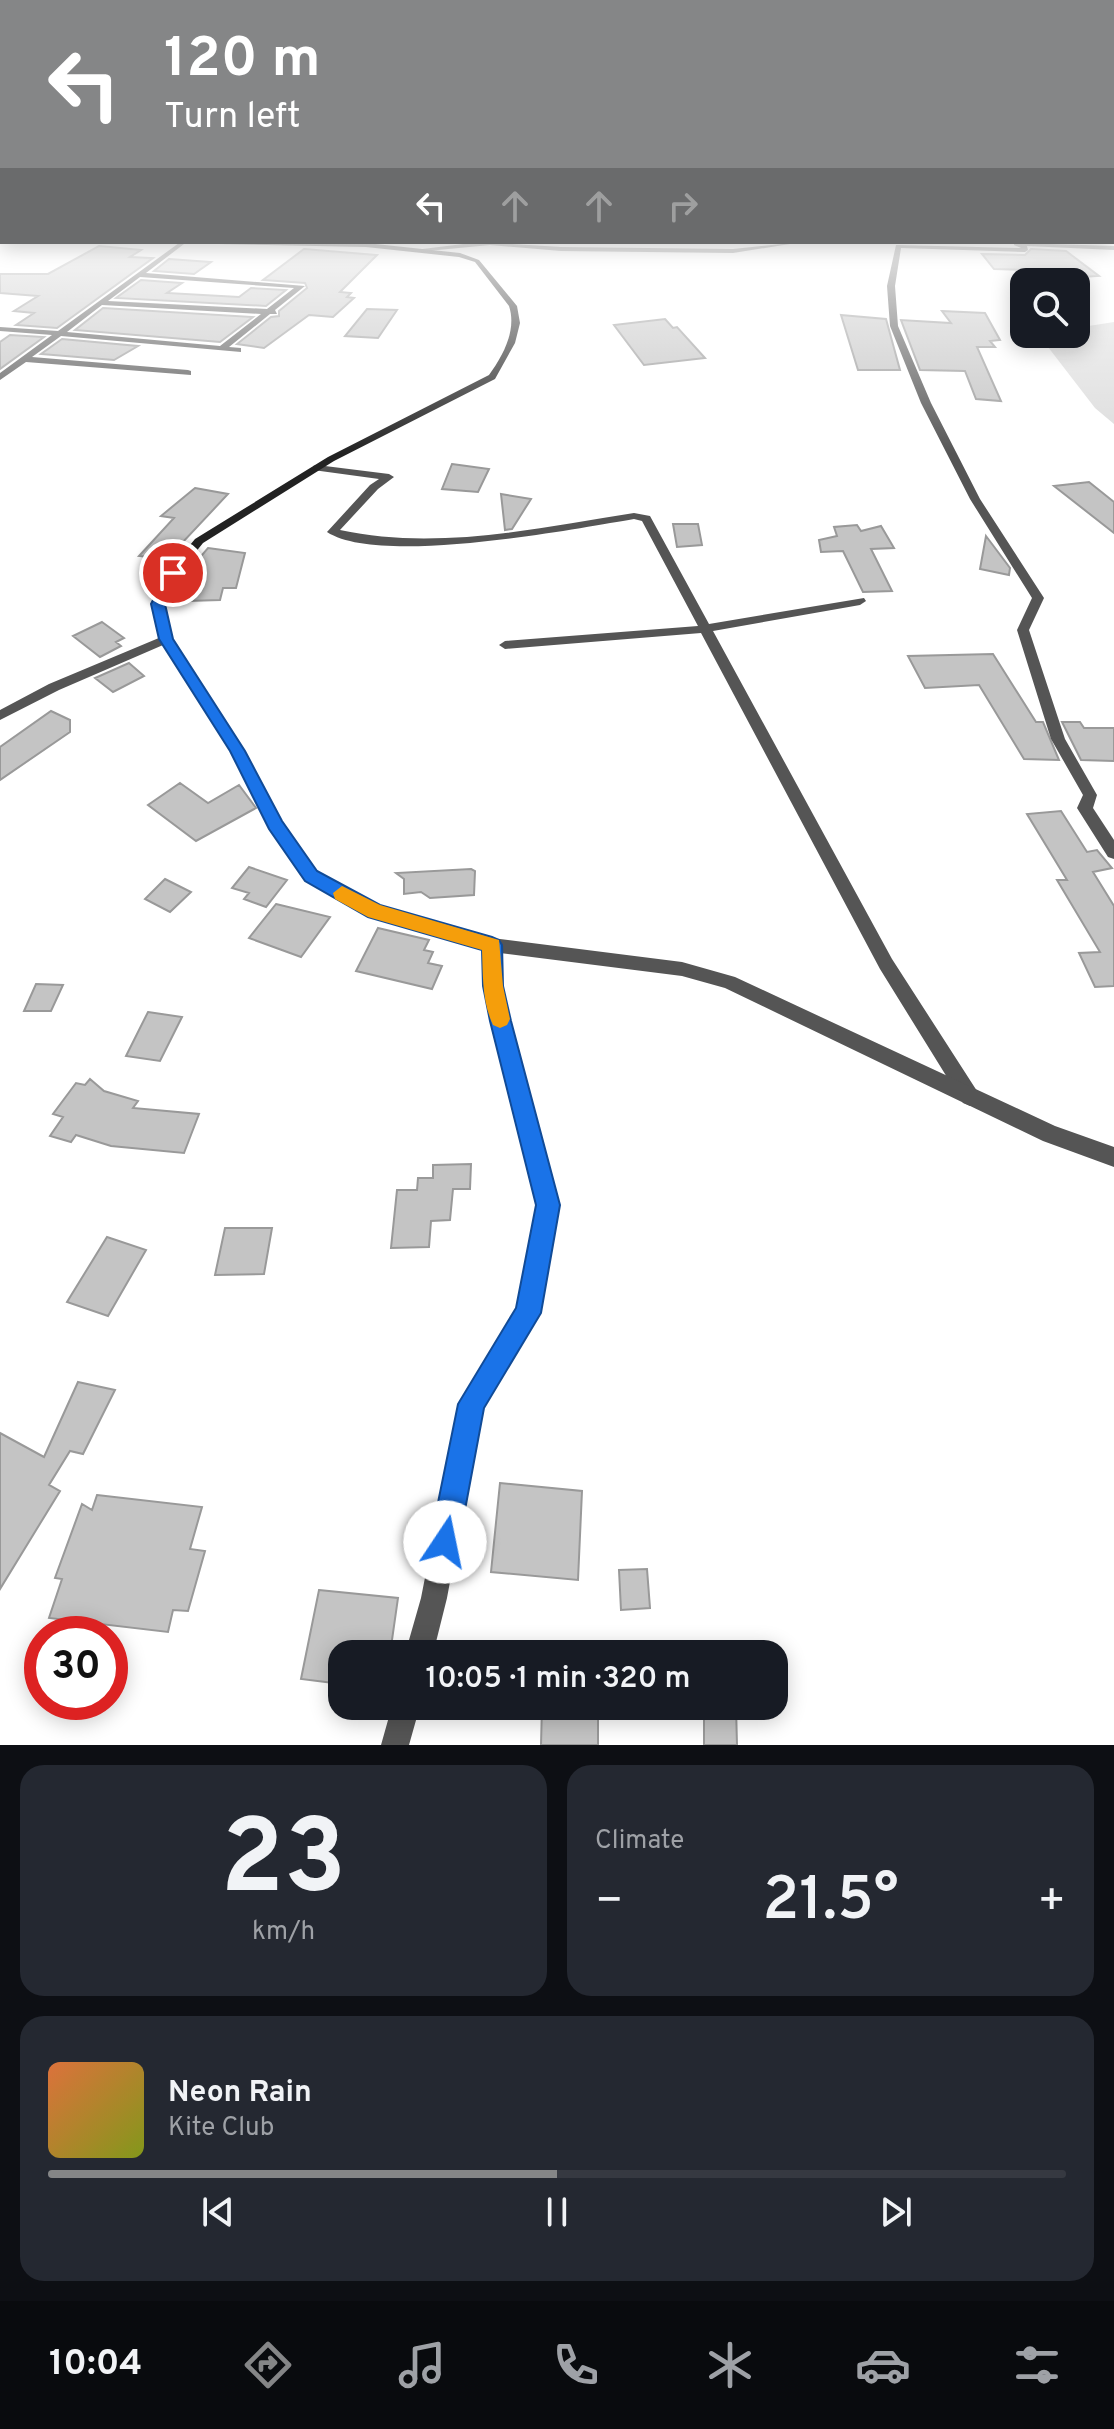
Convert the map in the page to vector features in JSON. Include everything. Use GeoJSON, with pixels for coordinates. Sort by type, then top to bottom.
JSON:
{"type":"FeatureCollection","features":[{"type":"Feature","properties":{"kind":"main road"},"geometry":{"type":"LineString","coordinates":[[492,945],[375,911],[311,876],[275,825],[237,751],[166,639],[158,604],[173,573],[199,541],[317,468],[492,377],[502,365],[517,313],[500,290]]}},
{"type":"Feature","properties":{"kind":"street"},"geometry":{"type":"LineString","coordinates":[[0,377],[118,290]]}},
{"type":"Feature","properties":{"kind":"street"},"geometry":{"type":"LineString","coordinates":[[222,348],[296,290]]}},
{"type":"Feature","properties":{"kind":"street"},"geometry":{"type":"LineString","coordinates":[[891,290],[891,305],[896,318],[894,326],[926,403],[975,499],[1038,598],[1023,630],[1058,739],[1090,795],[1085,808],[1114,853]]}},
{"type":"Feature","properties":{"kind":"street"},"geometry":{"type":"LineString","coordinates":[[100,303],[269,312]]}},
{"type":"Feature","properties":{"kind":"street"},"geometry":{"type":"LineString","coordinates":[[0,329],[238,350]]}},
{"type":"Feature","properties":{"kind":"street"},"geometry":{"type":"LineString","coordinates":[[25,359],[188,373]]}},
{"type":"Feature","properties":{"kind":"street"},"geometry":{"type":"LineString","coordinates":[[317,468],[389,477],[374,487],[332,532],[358,540],[429,542],[634,516],[646,518],[886,964],[970,1097]]}},
{"type":"Feature","properties":{"kind":"street"},"geometry":{"type":"LineString","coordinates":[[505,645],[705,628],[860,601]]}},
{"type":"Feature","properties":{"kind":"street"},"geometry":{"type":"LineString","coordinates":[[0,716],[54,687],[166,639]]}},
{"type":"Feature","properties":{"kind":"street"},"geometry":{"type":"LineString","coordinates":[[423,1640],[434,1598],[471,1404],[528,1313],[548,1205],[493,986],[492,945],[682,969],[729,982],[1050,1134],[1114,1157]]}},
{"type":"Feature","properties":{"kind":"street"},"geometry":{"type":"LineString","coordinates":[[395,1745],[402,1720]]}},
{"type":"Feature","properties":{"kind":"shaded area"},"geometry":{"type":"Polygon","coordinates":[[[1114,322],[1114,424],[1095,408],[1049,348],[1090,348],[1090,326],[1114,322]]]}},
{"type":"Feature","properties":{"kind":"building"},"geometry":{"type":"Polygon","coordinates":[[[0,290],[109,290],[57,328],[16,325],[34,313],[14,311],[38,296],[0,293],[0,290]]]}},
{"type":"Feature","properties":{"kind":"building"},"geometry":{"type":"Polygon","coordinates":[[[127,290],[171,290],[167,293],[239,297],[248,290],[285,290],[266,306],[116,298],[127,290]]]}},
{"type":"Feature","properties":{"kind":"building"},"geometry":{"type":"Polygon","coordinates":[[[304,290],[342,290],[351,293],[347,297],[354,298],[333,317],[309,315],[264,348],[237,344],[271,317],[279,316],[279,311],[304,290]]]}},
{"type":"Feature","properties":{"kind":"building"},"geometry":{"type":"Polygon","coordinates":[[[103,308],[253,317],[220,342],[75,330],[103,308]]]}},
{"type":"Feature","properties":{"kind":"building"},"geometry":{"type":"Polygon","coordinates":[[[367,309],[397,310],[378,338],[345,336],[367,309]]]}},
{"type":"Feature","properties":{"kind":"building"},"geometry":{"type":"Polygon","coordinates":[[[942,311],[985,313],[1000,340],[990,341],[995,347],[977,347],[1001,401],[976,399],[965,371],[920,370],[901,320],[951,323],[942,311]]]}},
{"type":"Feature","properties":{"kind":"building"},"geometry":{"type":"Polygon","coordinates":[[[841,315],[886,319],[900,370],[858,370],[841,315]]]}},
{"type":"Feature","properties":{"kind":"building"},"geometry":{"type":"Polygon","coordinates":[[[665,319],[673,328],[677,327],[705,358],[644,365],[614,325],[665,319]]]}},
{"type":"Feature","properties":{"kind":"building"},"geometry":{"type":"Polygon","coordinates":[[[10,335],[44,337],[0,369],[0,342],[10,335]]]}},
{"type":"Feature","properties":{"kind":"building"},"geometry":{"type":"Polygon","coordinates":[[[62,339],[138,346],[114,360],[41,354],[62,339]]]}},
{"type":"Feature","properties":{"kind":"building"},"geometry":{"type":"Polygon","coordinates":[[[452,464],[489,469],[478,492],[442,489],[452,464]]]}},
{"type":"Feature","properties":{"kind":"building"},"geometry":{"type":"Polygon","coordinates":[[[1089,482],[1114,502],[1114,533],[1054,486],[1089,482]]]}},
{"type":"Feature","properties":{"kind":"building"},"geometry":{"type":"Polygon","coordinates":[[[195,488],[228,494],[167,559],[139,556],[174,518],[161,516],[195,488]]]}},
{"type":"Feature","properties":{"kind":"building"},"geometry":{"type":"Polygon","coordinates":[[[501,494],[531,499],[512,529],[505,530],[501,494]]]}},
{"type":"Feature","properties":{"kind":"building"},"geometry":{"type":"Polygon","coordinates":[[[673,524],[698,524],[702,545],[677,547],[673,524]]]}},
{"type":"Feature","properties":{"kind":"building"},"geometry":{"type":"Polygon","coordinates":[[[857,525],[861,531],[881,526],[894,548],[871,549],[892,591],[863,592],[843,551],[821,552],[819,540],[837,536],[834,527],[857,525]]]}},
{"type":"Feature","properties":{"kind":"building"},"geometry":{"type":"Polygon","coordinates":[[[986,536],[1010,568],[1009,575],[980,569],[986,536]]]}},
{"type":"Feature","properties":{"kind":"building"},"geometry":{"type":"Polygon","coordinates":[[[208,548],[245,553],[236,588],[223,588],[220,600],[188,601],[191,592],[183,592],[190,569],[208,548]]]}},
{"type":"Feature","properties":{"kind":"building"},"geometry":{"type":"Polygon","coordinates":[[[102,622],[124,638],[116,642],[121,646],[100,657],[73,636],[102,622]]]}},
{"type":"Feature","properties":{"kind":"building"},"geometry":{"type":"Polygon","coordinates":[[[993,654],[1036,722],[1043,722],[1059,760],[1024,759],[979,685],[925,688],[908,656],[993,654]]]}},
{"type":"Feature","properties":{"kind":"building"},"geometry":{"type":"Polygon","coordinates":[[[129,663],[144,676],[113,692],[95,678],[129,663]]]}},
{"type":"Feature","properties":{"kind":"building"},"geometry":{"type":"Polygon","coordinates":[[[51,711],[70,720],[70,732],[0,780],[0,747],[51,711]]]}},
{"type":"Feature","properties":{"kind":"building"},"geometry":{"type":"Polygon","coordinates":[[[1062,722],[1080,722],[1084,728],[1114,728],[1114,761],[1081,760],[1062,722]]]}},
{"type":"Feature","properties":{"kind":"building"},"geometry":{"type":"Polygon","coordinates":[[[180,783],[208,803],[239,785],[256,808],[196,841],[148,805],[180,783]]]}},
{"type":"Feature","properties":{"kind":"building"},"geometry":{"type":"Polygon","coordinates":[[[1061,811],[1087,852],[1097,850],[1112,868],[1093,872],[1114,906],[1114,986],[1095,987],[1079,953],[1100,952],[1057,880],[1067,880],[1027,814],[1061,811]]]}},
{"type":"Feature","properties":{"kind":"building"},"geometry":{"type":"Polygon","coordinates":[[[249,867],[287,880],[266,907],[244,899],[249,893],[232,888],[249,867]]]}},
{"type":"Feature","properties":{"kind":"building"},"geometry":{"type":"Polygon","coordinates":[[[475,871],[474,895],[430,898],[421,892],[404,894],[404,879],[396,873],[475,871]]]}},
{"type":"Feature","properties":{"kind":"building"},"geometry":{"type":"Polygon","coordinates":[[[165,879],[191,892],[170,912],[145,899],[165,879]]]}},
{"type":"Feature","properties":{"kind":"building"},"geometry":{"type":"Polygon","coordinates":[[[276,904],[330,917],[301,957],[249,938],[276,904]]]}},
{"type":"Feature","properties":{"kind":"building"},"geometry":{"type":"Polygon","coordinates":[[[378,928],[429,940],[424,950],[433,952],[428,963],[442,966],[432,989],[356,971],[378,928]]]}},
{"type":"Feature","properties":{"kind":"building"},"geometry":{"type":"Polygon","coordinates":[[[36,984],[63,985],[51,1011],[24,1011],[36,984]]]}},
{"type":"Feature","properties":{"kind":"building"},"geometry":{"type":"Polygon","coordinates":[[[148,1012],[182,1017],[160,1061],[126,1056],[148,1012]]]}},
{"type":"Feature","properties":{"kind":"building"},"geometry":{"type":"Polygon","coordinates":[[[90,1079],[104,1091],[138,1101],[133,1108],[199,1114],[184,1153],[111,1146],[76,1135],[71,1142],[50,1136],[63,1117],[53,1114],[76,1083],[85,1085],[90,1079]]]}},
{"type":"Feature","properties":{"kind":"building"},"geometry":{"type":"Polygon","coordinates":[[[471,1164],[470,1189],[453,1189],[450,1220],[431,1221],[429,1247],[391,1248],[397,1190],[417,1190],[418,1178],[433,1178],[433,1165],[471,1164]]]}},
{"type":"Feature","properties":{"kind":"building"},"geometry":{"type":"Polygon","coordinates":[[[225,1228],[272,1228],[264,1274],[215,1275],[225,1228]]]}},
{"type":"Feature","properties":{"kind":"building"},"geometry":{"type":"Polygon","coordinates":[[[107,1237],[146,1250],[108,1316],[67,1302],[107,1237]]]}},
{"type":"Feature","properties":{"kind":"building"},"geometry":{"type":"Polygon","coordinates":[[[78,1382],[115,1390],[83,1454],[70,1451],[49,1485],[60,1491],[0,1589],[0,1433],[44,1457],[78,1382]]]}},
{"type":"Feature","properties":{"kind":"building"},"geometry":{"type":"Polygon","coordinates":[[[500,1483],[582,1491],[578,1580],[491,1572],[500,1483]]]}},
{"type":"Feature","properties":{"kind":"building"},"geometry":{"type":"Polygon","coordinates":[[[97,1495],[202,1507],[190,1549],[205,1551],[188,1611],[173,1610],[168,1632],[128,1627],[128,1616],[50,1616],[62,1579],[55,1578],[82,1504],[92,1510],[97,1495]]]}},
{"type":"Feature","properties":{"kind":"building"},"geometry":{"type":"Polygon","coordinates":[[[647,1569],[650,1608],[621,1610],[619,1570],[647,1569]]]}},
{"type":"Feature","properties":{"kind":"building"},"geometry":{"type":"Polygon","coordinates":[[[319,1590],[398,1598],[392,1640],[328,1640],[328,1682],[301,1679],[319,1590]]]}},
{"type":"Feature","properties":{"kind":"building"},"geometry":{"type":"Polygon","coordinates":[[[542,1720],[598,1720],[598,1745],[541,1745],[542,1720]]]}},
{"type":"Feature","properties":{"kind":"building"},"geometry":{"type":"Polygon","coordinates":[[[704,1720],[736,1720],[737,1745],[704,1745],[704,1720]]]}},
{"type":"Feature","properties":{"kind":"slow traffic"},"geometry":{"type":"LineString","coordinates":[[342,893],[375,911],[492,945],[493,986],[500,1019]]}},
{"type":"Feature","properties":{"kind":"route"},"geometry":{"type":"LineString","coordinates":[[173,573],[158,604],[166,639],[237,751],[275,825],[311,876],[375,911],[492,945],[493,986],[548,1205],[528,1313],[471,1404],[445,1542]]}}]}
